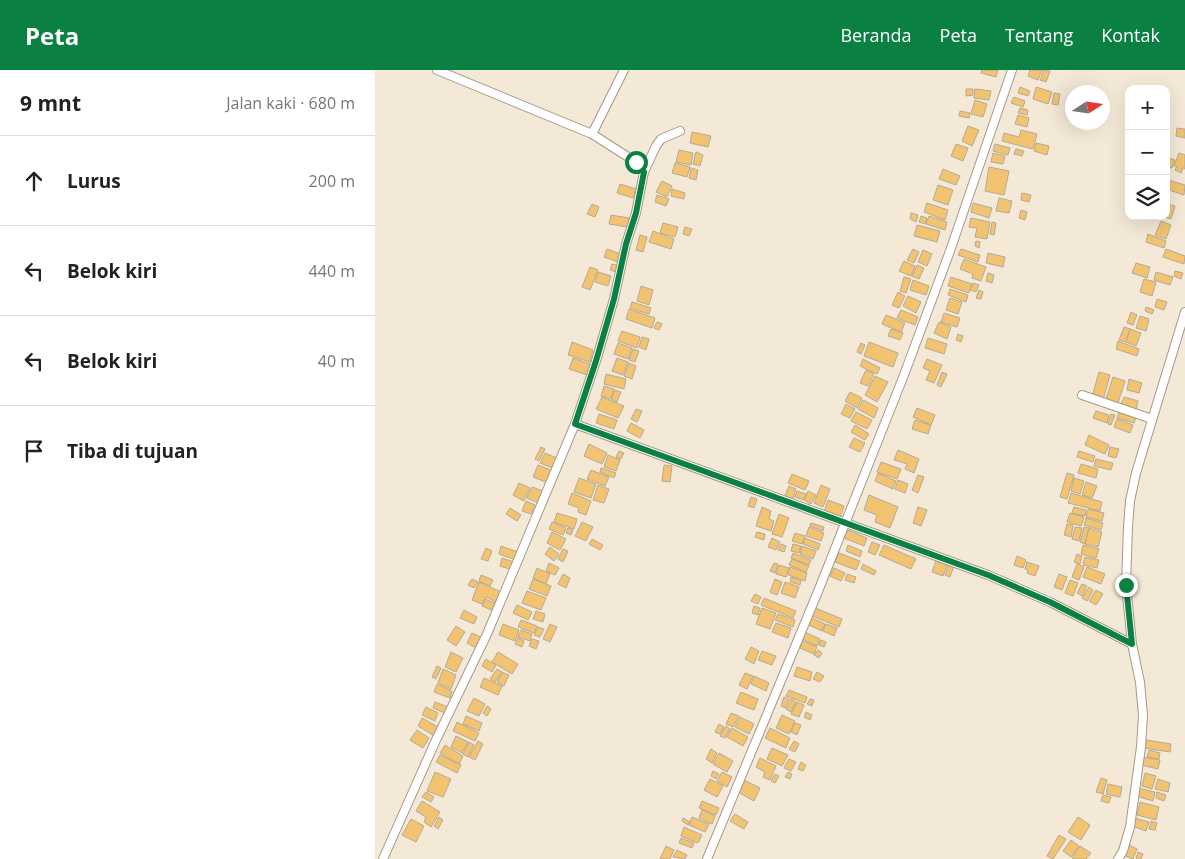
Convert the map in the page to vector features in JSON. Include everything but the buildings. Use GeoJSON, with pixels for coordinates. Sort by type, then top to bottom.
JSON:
{"type":"FeatureCollection","features":[{"type":"Feature","properties":{"kind":"street"},"geometry":{"type":"LineString","coordinates":[[437,70],[592,134],[636,162],[644,172]]}},
{"type":"Feature","properties":{"kind":"street"},"geometry":{"type":"LineString","coordinates":[[592,134],[624,70]]}},
{"type":"Feature","properties":{"kind":"street"},"geometry":{"type":"LineString","coordinates":[[707,859],[904,375],[950,250],[1012,70]]}},
{"type":"Feature","properties":{"kind":"street"},"geometry":{"type":"LineString","coordinates":[[383,859],[436,740],[487,634],[575,424],[614,299],[626,244],[636,213],[644,172],[661,139],[680,131]]}},
{"type":"Feature","properties":{"kind":"street"},"geometry":{"type":"LineString","coordinates":[[1118,859],[1123,851],[1130,827],[1141,747],[1143,715],[1140,682],[1132,644],[1126,585],[1129,518],[1136,473],[1185,312]]}},
{"type":"Feature","properties":{"kind":"street"},"geometry":{"type":"LineString","coordinates":[[1083,395],[1152,419]]}},
{"type":"Feature","properties":{"kind":"street"},"geometry":{"type":"LineString","coordinates":[[575,424],[988,575],[1050,602],[1132,644]]}},
{"type":"Feature","properties":{"kind":"route"},"geometry":{"type":"LineString","coordinates":[[636,162],[644,172],[636,213],[626,244],[614,299],[575,424],[988,575],[1050,602],[1132,644],[1126,585]]}}]}
